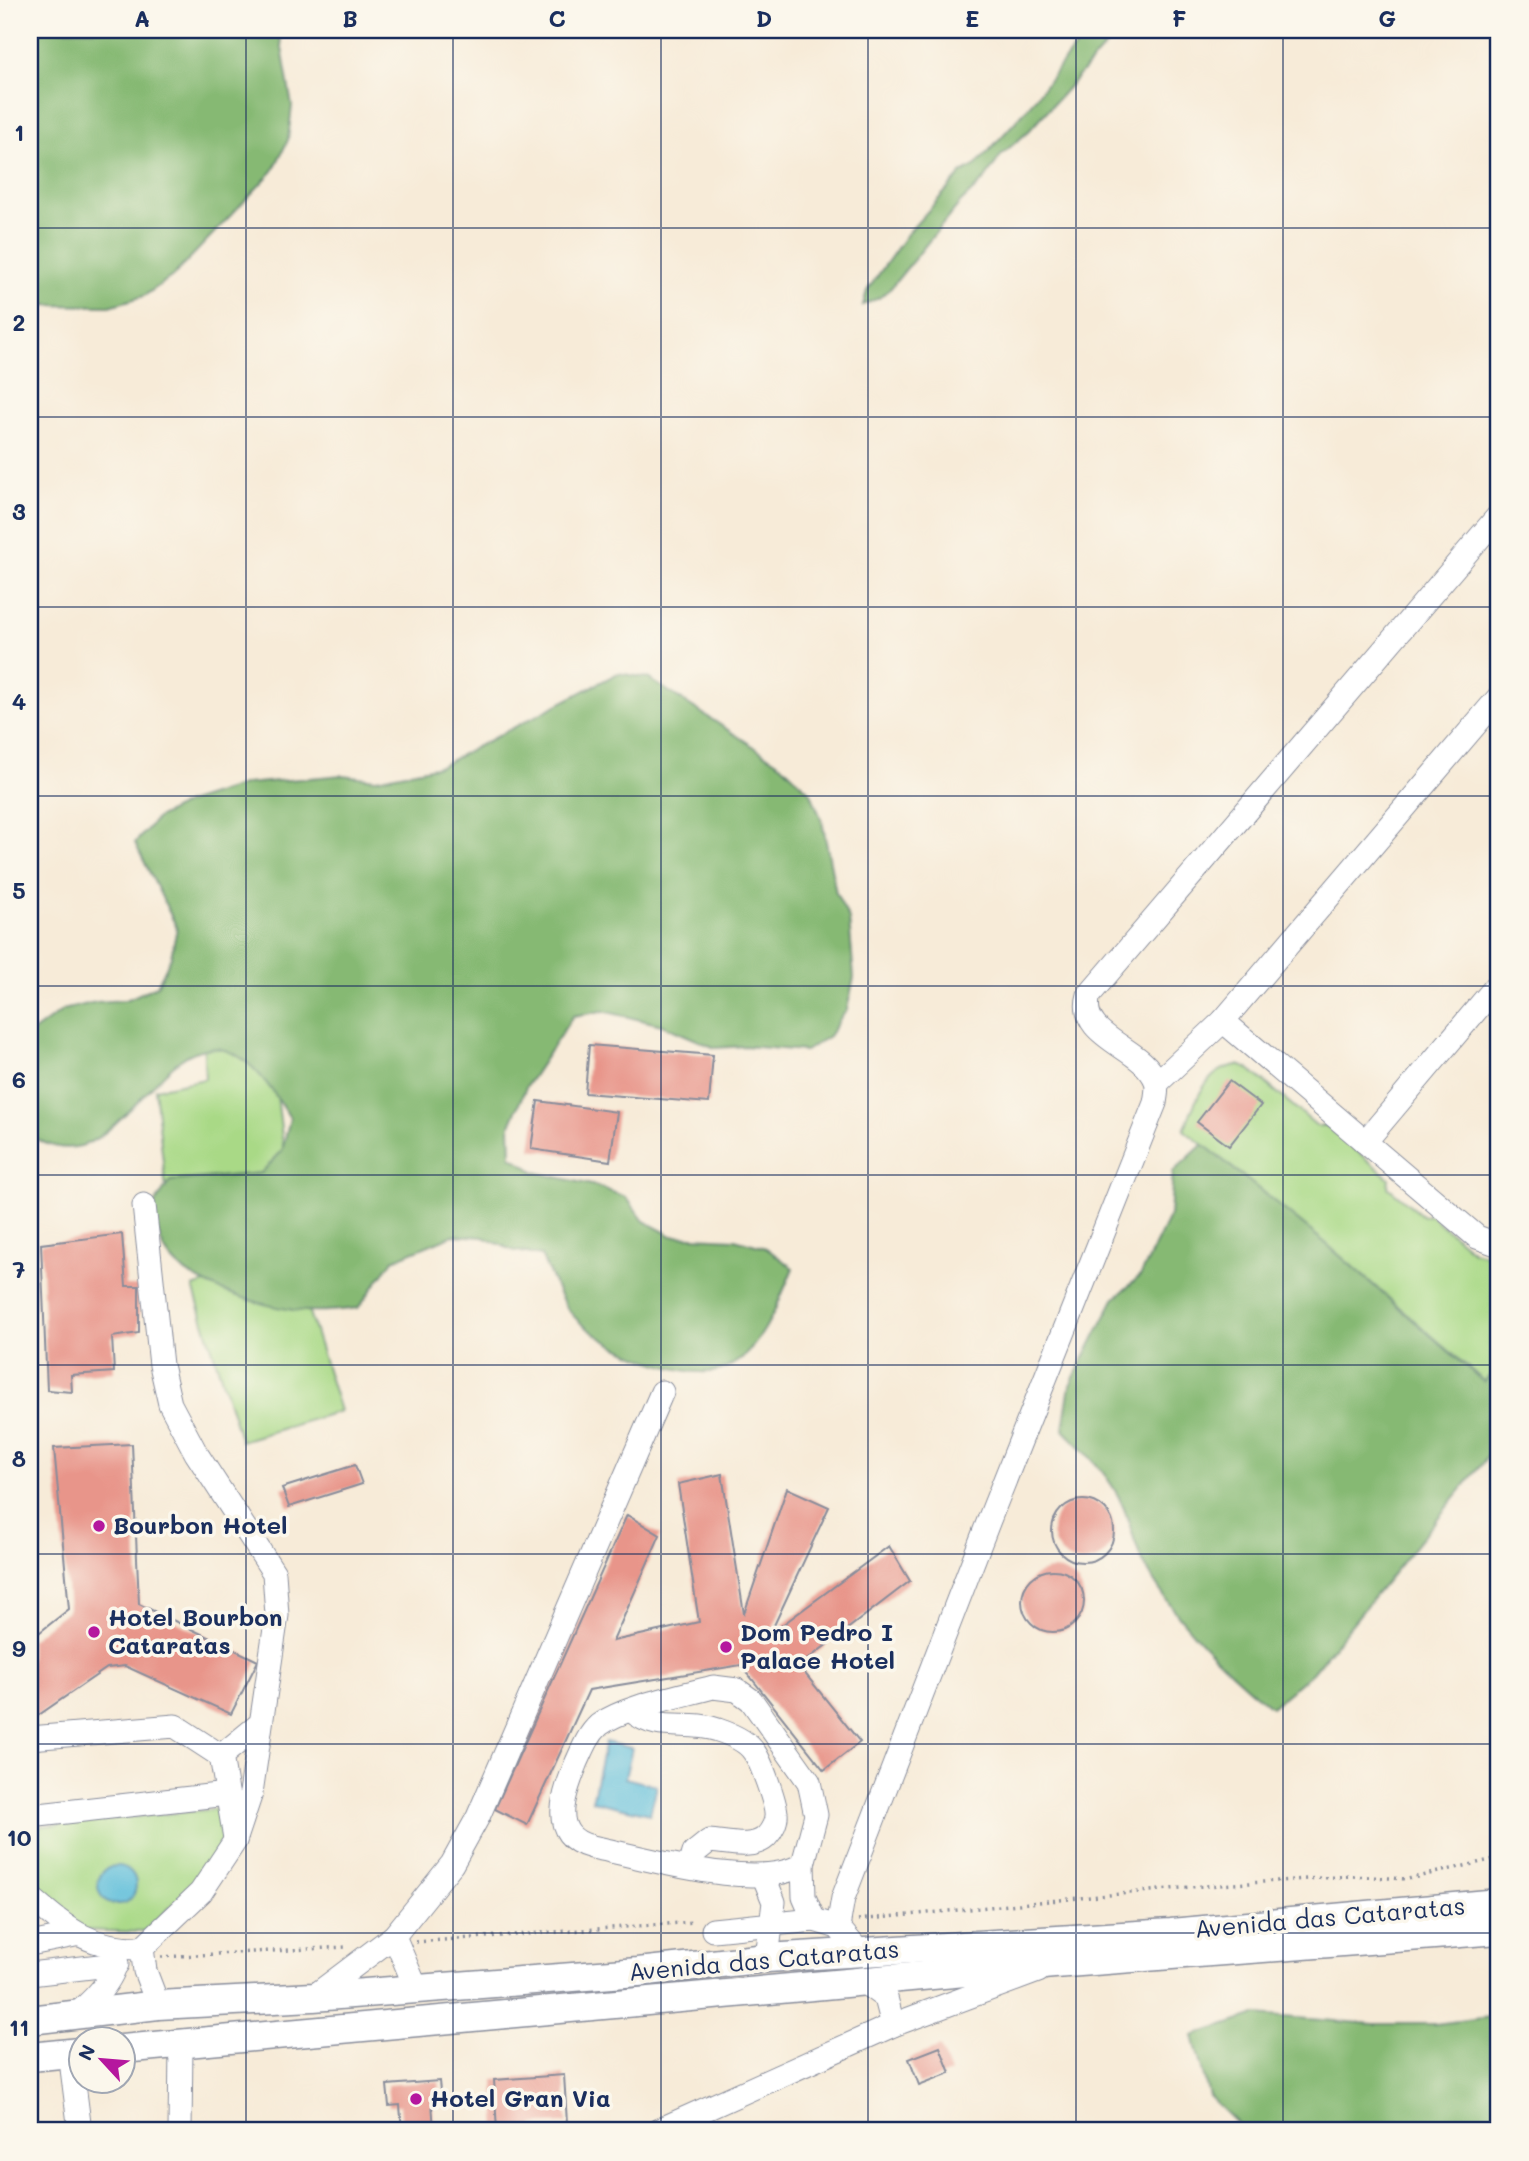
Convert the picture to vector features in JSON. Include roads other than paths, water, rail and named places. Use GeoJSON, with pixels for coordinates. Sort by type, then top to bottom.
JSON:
{"type":"FeatureCollection","features":[{"type":"Feature","properties":{"kind":"main road"},"geometry":{"type":"LineString","coordinates":[[1457,1907],[1499,1882]]}},
{"type":"Feature","properties":{"kind":"main road","name":"Avenida das Cataratas"},"geometry":{"type":"LineString","coordinates":[[30,2020],[158,2005],[313,1997],[638,1972],[767,1958],[1171,1933],[1499,1903]]}},
{"type":"Feature","properties":{"kind":"main road","name":"Avenida das Cataratas"},"geometry":{"type":"LineString","coordinates":[[136,2048],[1054,1964],[1499,1930]]}},
{"type":"Feature","properties":{"kind":"main road"},"geometry":{"type":"LineString","coordinates":[[136,2029],[158,2005]]}},
{"type":"Feature","properties":{"kind":"main road"},"geometry":{"type":"LineString","coordinates":[[30,2057],[66,2052]]}},
{"type":"Feature","properties":{"kind":"street"},"geometry":{"type":"LineString","coordinates":[[838,1927],[844,1898],[989,1520],[1155,1103],[1157,1083],[1149,1070],[1090,1021],[1085,1009],[1089,995],[1499,515]]}},
{"type":"Feature","properties":{"kind":"street"},"geometry":{"type":"LineString","coordinates":[[1157,1083],[1223,1021],[1499,697]]}},
{"type":"Feature","properties":{"kind":"street"},"geometry":{"type":"LineString","coordinates":[[1365,1142],[1499,983]]}},
{"type":"Feature","properties":{"kind":"street"},"geometry":{"type":"LineString","coordinates":[[1223,1021],[1476,1237],[1499,1245]]}},
{"type":"Feature","properties":{"kind":"street"},"geometry":{"type":"LineString","coordinates":[[30,1974],[142,1948],[201,1892],[235,1841],[251,1793],[277,1615],[274,1573],[196,1453],[170,1404],[161,1365],[144,1205]]}},
{"type":"Feature","properties":{"kind":"street"},"geometry":{"type":"LineString","coordinates":[[313,1997],[394,1936],[452,1864],[478,1817],[662,1392]]}},
{"type":"Feature","properties":{"kind":"street"},"geometry":{"type":"LineString","coordinates":[[803,1864],[782,1874],[764,1877],[690,1867],[582,1845],[574,1840],[563,1826],[561,1810],[569,1781],[588,1737],[607,1721],[632,1711],[713,1687],[737,1690],[751,1700],[803,1770],[813,1795],[816,1815],[803,1864],[804,1897],[814,1920]]}},
{"type":"Feature","properties":{"kind":"street"},"geometry":{"type":"LineString","coordinates":[[632,1711],[641,1719],[661,1726],[701,1725],[715,1728],[743,1742],[754,1752],[776,1813],[772,1829],[762,1839],[750,1844],[709,1841],[694,1853],[690,1867]]}},
{"type":"Feature","properties":{"kind":"street"},"geometry":{"type":"LineString","coordinates":[[221,1756],[260,1724]]}},
{"type":"Feature","properties":{"kind":"street"},"geometry":{"type":"LineString","coordinates":[[30,1737],[175,1726],[221,1756],[235,1841]]}},
{"type":"Feature","properties":{"kind":"street"},"geometry":{"type":"LineString","coordinates":[[30,1816],[227,1794]]}},
{"type":"Feature","properties":{"kind":"street"},"geometry":{"type":"LineString","coordinates":[[764,1877],[774,1902],[767,1958]]}},
{"type":"Feature","properties":{"kind":"street"},"geometry":{"type":"LineString","coordinates":[[30,1897],[75,1935],[116,1956]]}},
{"type":"Feature","properties":{"kind":"street"},"geometry":{"type":"LineString","coordinates":[[713,1930],[814,1920],[838,1927],[860,1952]]}},
{"type":"Feature","properties":{"kind":"street"},"geometry":{"type":"LineString","coordinates":[[30,1944],[75,1935]]}},
{"type":"Feature","properties":{"kind":"street"},"geometry":{"type":"LineString","coordinates":[[394,1936],[416,1988]]}},
{"type":"Feature","properties":{"kind":"street"},"geometry":{"type":"LineString","coordinates":[[142,1948],[145,1971],[158,2005]]}},
{"type":"Feature","properties":{"kind":"street"},"geometry":{"type":"LineString","coordinates":[[77,2014],[96,1998],[116,1956]]}},
{"type":"Feature","properties":{"kind":"street"},"geometry":{"type":"LineString","coordinates":[[657,2131],[893,2025],[1054,1964]]}},
{"type":"Feature","properties":{"kind":"street"},"geometry":{"type":"LineString","coordinates":[[862,1981],[886,1998],[893,2025]]}},
{"type":"Feature","properties":{"kind":"street"},"geometry":{"type":"LineString","coordinates":[[180,2131],[181,2045]]}},
{"type":"Feature","properties":{"kind":"street"},"geometry":{"type":"LineString","coordinates":[[79,2094],[80,2131]]}},
{"type":"Feature","properties":{"kind":"water"},"geometry":{"type":"Polygon","coordinates":[[[605,1742],[632,1748],[625,1778],[657,1786],[650,1814],[592,1801],[605,1742]]]}},
{"type":"Feature","properties":{"kind":"water"},"geometry":{"type":"Polygon","coordinates":[[[117,1866],[131,1871],[136,1885],[131,1899],[117,1904],[103,1899],[98,1885],[103,1871],[117,1866]]]}},
{"type":"Feature","properties":{"kind":"place","name":"Bourbon Hotel"},"geometry":{"type":"Point","coordinates":[99,1526]}},
{"type":"Feature","properties":{"kind":"place","name":"Hotel Bourbon Cataratas"},"geometry":{"type":"Point","coordinates":[94,1632]}},
{"type":"Feature","properties":{"kind":"place","name":"Dom Pedro I Palace Hotel"},"geometry":{"type":"Point","coordinates":[726,1647]}},
{"type":"Feature","properties":{"kind":"place","name":"Hotel Gran Via"},"geometry":{"type":"Point","coordinates":[416,2099]}}]}
